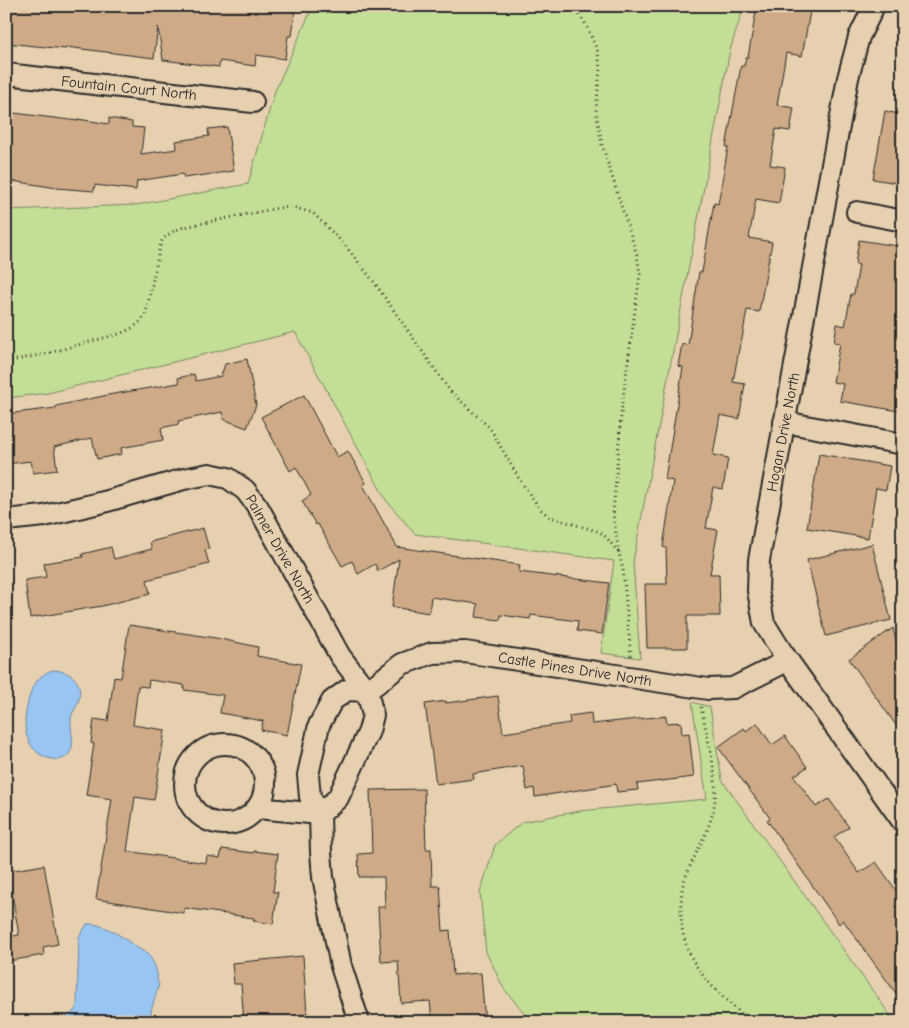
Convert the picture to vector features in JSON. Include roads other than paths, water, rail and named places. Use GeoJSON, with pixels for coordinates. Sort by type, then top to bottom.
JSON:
{"type":"FeatureCollection","features":[{"type":"Feature","properties":{"kind":"street","name":"Hogan Drive North"},"geometry":{"type":"LineString","coordinates":[[874,6],[859,37],[848,78],[759,560],[758,591],[764,624],[787,661],[903,822]]}},
{"type":"Feature","properties":{"kind":"street","name":"Fountain Court North"},"geometry":{"type":"LineString","coordinates":[[6,74],[253,102]]}},
{"type":"Feature","properties":{"kind":"street"},"geometry":{"type":"LineString","coordinates":[[857,212],[903,221]]}},
{"type":"Feature","properties":{"kind":"street"},"geometry":{"type":"LineString","coordinates":[[784,422],[903,444]]}},
{"type":"Feature","properties":{"kind":"street","name":"Palmer Drive North"},"geometry":{"type":"LineString","coordinates":[[6,520],[44,516],[209,474],[228,478],[245,490],[258,507],[340,656],[367,690]]}},
{"type":"Feature","properties":{"kind":"street","name":"Castle Pines Drive North"},"geometry":{"type":"LineString","coordinates":[[360,1022],[341,966],[331,921],[320,852],[320,814],[310,797],[308,775],[319,725],[332,701],[347,690],[367,690],[402,664],[432,653],[465,652],[724,690],[733,688],[787,661]]}},
{"type":"Feature","properties":{"kind":"street"},"geometry":{"type":"LineString","coordinates":[[257,808],[320,814],[338,798],[369,731],[373,715],[367,690]]}},
{"type":"Feature","properties":{"kind":"street"},"geometry":{"type":"LineString","coordinates":[[223,743],[236,745],[248,750],[258,759],[264,771],[266,784],[264,797],[257,808],[248,818],[235,823],[222,824],[208,820],[197,813],[189,802],[185,789],[190,763],[199,753],[210,746],[223,743]]}},
{"type":"Feature","properties":{"kind":"water"},"geometry":{"type":"Polygon","coordinates":[[[53,670],[65,672],[74,678],[80,692],[78,702],[71,717],[71,750],[66,757],[57,760],[44,757],[33,748],[25,728],[27,705],[31,692],[41,677],[53,670]]]}},
{"type":"Feature","properties":{"kind":"water"},"geometry":{"type":"Polygon","coordinates":[[[87,924],[94,924],[113,931],[146,953],[151,959],[155,966],[159,984],[151,1011],[151,1022],[64,1022],[76,1009],[79,937],[87,924]]]}}]}
